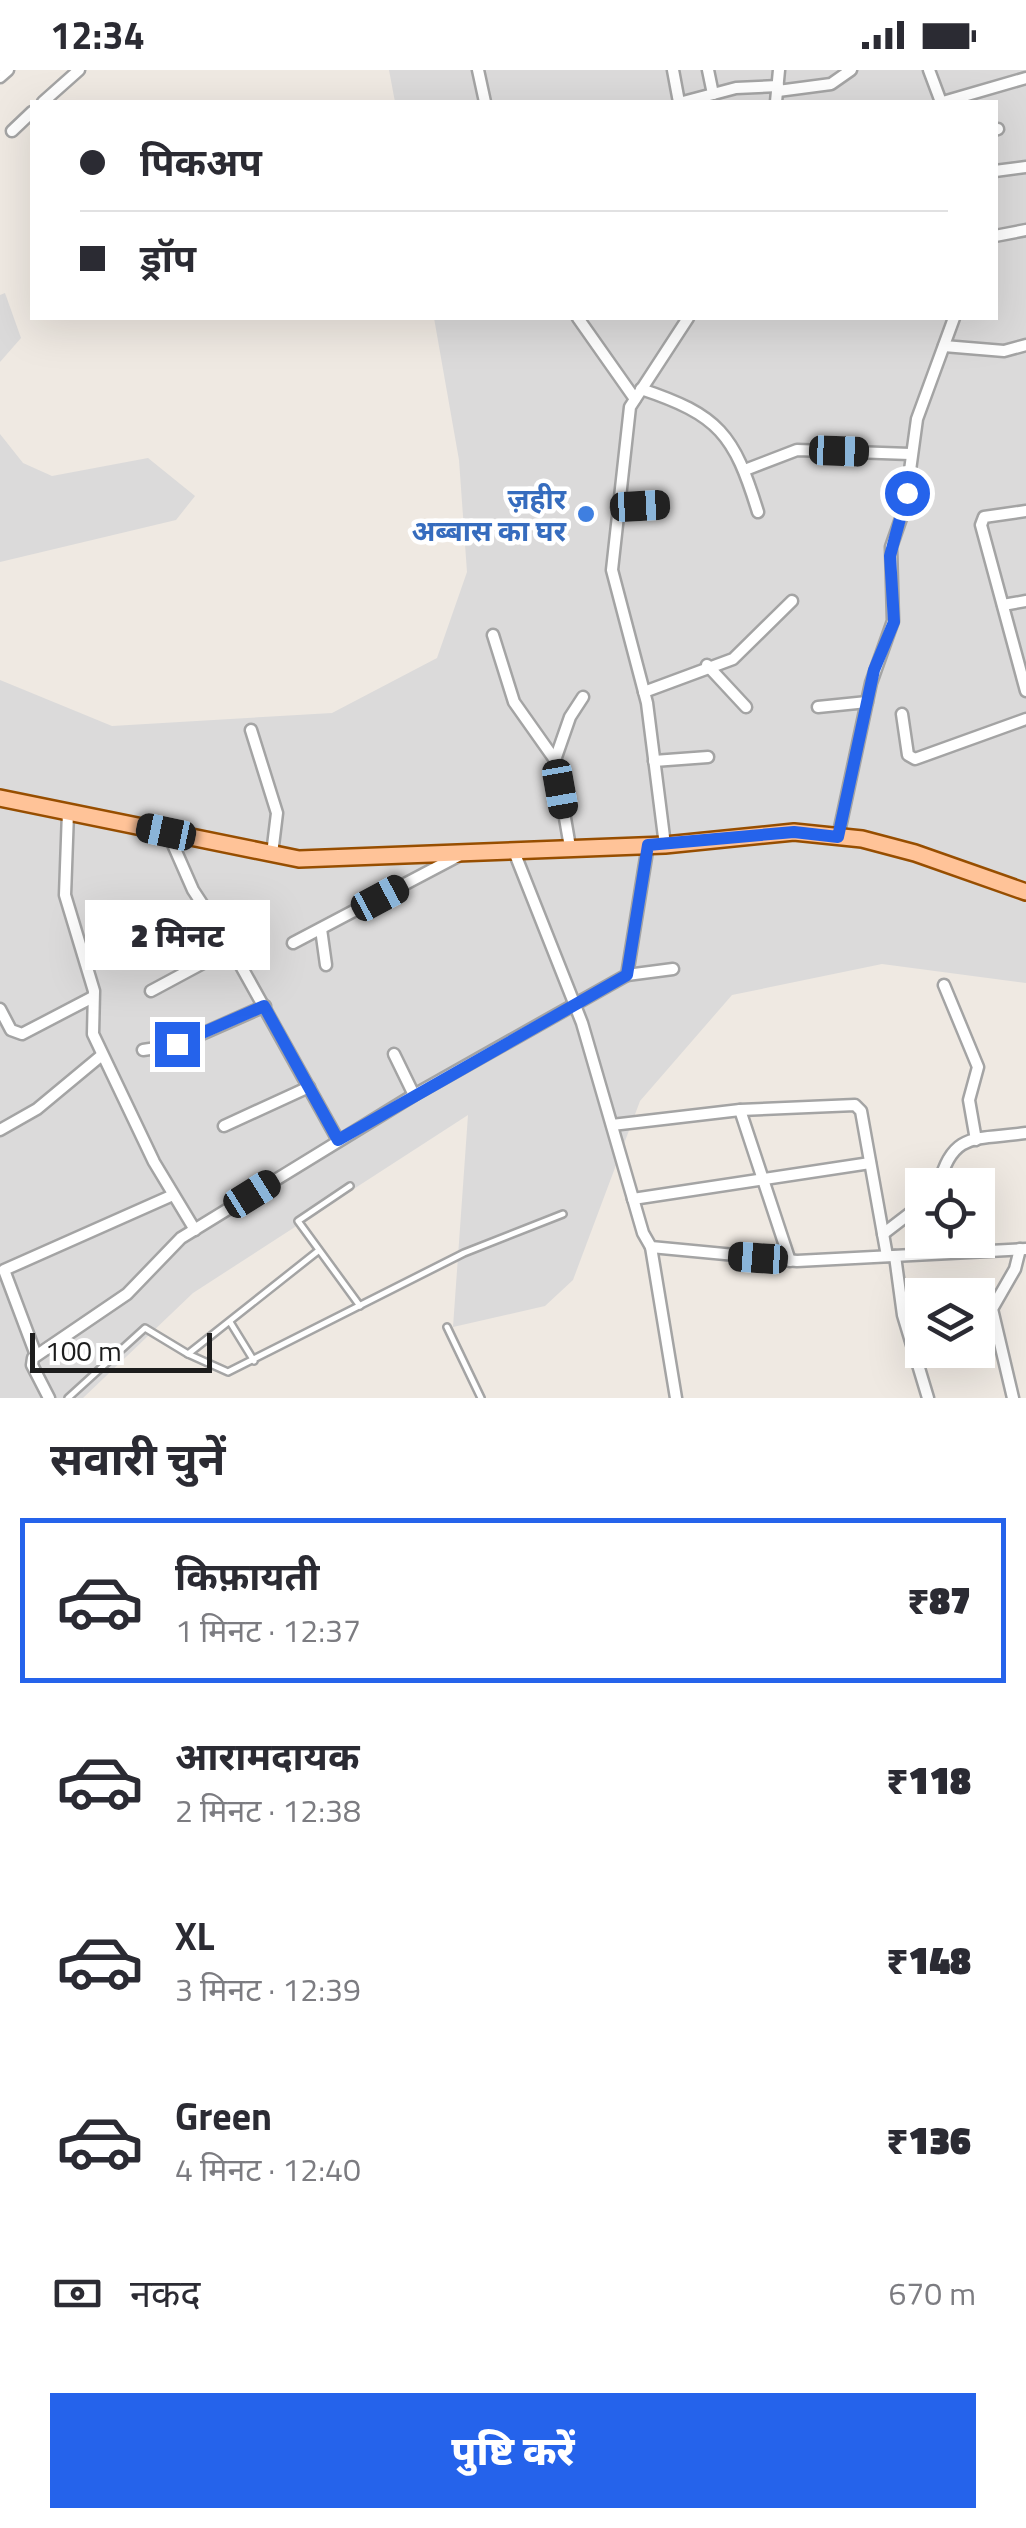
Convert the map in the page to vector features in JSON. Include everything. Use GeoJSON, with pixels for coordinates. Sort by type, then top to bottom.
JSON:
{"type":"FeatureCollection","features":[{"type":"Feature","properties":{"kind":"main road"},"geometry":{"type":"LineString","coordinates":[[0,798],[299,859],[656,845],[794,832],[915,853],[1026,892]]}},
{"type":"Feature","properties":{"kind":"street"},"geometry":{"type":"LineString","coordinates":[[0,77],[8,70]]}},
{"type":"Feature","properties":{"kind":"street"},"geometry":{"type":"LineString","coordinates":[[59,70],[70,78]]}},
{"type":"Feature","properties":{"kind":"street"},"geometry":{"type":"LineString","coordinates":[[45,100],[80,70]]}},
{"type":"Feature","properties":{"kind":"street"},"geometry":{"type":"LineString","coordinates":[[478,70],[485,100]]}},
{"type":"Feature","properties":{"kind":"street"},"geometry":{"type":"LineString","coordinates":[[672,70],[680,100]]}},
{"type":"Feature","properties":{"kind":"street"},"geometry":{"type":"LineString","coordinates":[[708,70],[714,94]]}},
{"type":"Feature","properties":{"kind":"street"},"geometry":{"type":"LineString","coordinates":[[777,93],[779,70]]}},
{"type":"Feature","properties":{"kind":"street"},"geometry":{"type":"LineString","coordinates":[[689,100],[744,86],[777,93],[830,84],[851,70]]}},
{"type":"Feature","properties":{"kind":"street"},"geometry":{"type":"LineString","coordinates":[[929,70],[941,100]]}},
{"type":"Feature","properties":{"kind":"street"},"geometry":{"type":"LineString","coordinates":[[959,100],[1026,78]]}},
{"type":"Feature","properties":{"kind":"street"},"geometry":{"type":"LineString","coordinates":[[12,131],[30,114]]}},
{"type":"Feature","properties":{"kind":"street"},"geometry":{"type":"LineString","coordinates":[[998,171],[1026,167]]}},
{"type":"Feature","properties":{"kind":"street"},"geometry":{"type":"LineString","coordinates":[[998,235],[1026,230]]}},
{"type":"Feature","properties":{"kind":"street"},"geometry":{"type":"LineString","coordinates":[[580,320],[638,394],[701,412],[723,434],[745,470],[758,512]]}},
{"type":"Feature","properties":{"kind":"street"},"geometry":{"type":"LineString","coordinates":[[627,975],[656,845],[654,761],[644,692],[612,570],[618,507],[638,394],[687,320]]}},
{"type":"Feature","properties":{"kind":"street"},"geometry":{"type":"LineString","coordinates":[[838,837],[867,702],[894,622],[890,556],[905,507],[919,411],[953,320]]}},
{"type":"Feature","properties":{"kind":"street"},"geometry":{"type":"LineString","coordinates":[[944,346],[1004,351],[1026,346]]}},
{"type":"Feature","properties":{"kind":"street"},"geometry":{"type":"LineString","coordinates":[[745,470],[798,450],[910,454]]}},
{"type":"Feature","properties":{"kind":"street"},"geometry":{"type":"LineString","coordinates":[[618,507],[662,504]]}},
{"type":"Feature","properties":{"kind":"street"},"geometry":{"type":"LineString","coordinates":[[1026,511],[981,521],[1026,691]]}},
{"type":"Feature","properties":{"kind":"street"},"geometry":{"type":"LineString","coordinates":[[644,692],[708,665],[733,659],[792,601]]}},
{"type":"Feature","properties":{"kind":"street"},"geometry":{"type":"LineString","coordinates":[[1003,604],[1026,601]]}},
{"type":"Feature","properties":{"kind":"street"},"geometry":{"type":"LineString","coordinates":[[493,635],[514,702],[555,760],[570,847]]}},
{"type":"Feature","properties":{"kind":"street"},"geometry":{"type":"LineString","coordinates":[[708,665],[746,706]]}},
{"type":"Feature","properties":{"kind":"street"},"geometry":{"type":"LineString","coordinates":[[555,760],[570,716],[583,697]]}},
{"type":"Feature","properties":{"kind":"street"},"geometry":{"type":"LineString","coordinates":[[818,708],[867,702]]}},
{"type":"Feature","properties":{"kind":"street"},"geometry":{"type":"LineString","coordinates":[[902,714],[908,754],[914,758],[1026,719]]}},
{"type":"Feature","properties":{"kind":"street"},"geometry":{"type":"LineString","coordinates":[[251,730],[277,813],[272,854]]}},
{"type":"Feature","properties":{"kind":"street"},"geometry":{"type":"LineString","coordinates":[[654,761],[688,755],[708,758]]}},
{"type":"Feature","properties":{"kind":"street"},"geometry":{"type":"LineString","coordinates":[[68,812],[65,896],[94,996],[92,1030],[195,1230]]}},
{"type":"Feature","properties":{"kind":"street"},"geometry":{"type":"LineString","coordinates":[[168,832],[193,890],[232,948],[338,1140]]}},
{"type":"Feature","properties":{"kind":"street"},"geometry":{"type":"LineString","coordinates":[[513,849],[576,1006],[650,1246],[676,1398]]}},
{"type":"Feature","properties":{"kind":"street"},"geometry":{"type":"LineString","coordinates":[[293,943],[470,850]]}},
{"type":"Feature","properties":{"kind":"street"},"geometry":{"type":"LineString","coordinates":[[321,929],[326,965]]}},
{"type":"Feature","properties":{"kind":"street"},"geometry":{"type":"LineString","coordinates":[[151,990],[232,948]]}},
{"type":"Feature","properties":{"kind":"street"},"geometry":{"type":"LineString","coordinates":[[49,1398],[32,1365],[36,1355],[127,1294],[171,1247],[195,1230],[338,1140],[627,975],[673,970]]}},
{"type":"Feature","properties":{"kind":"street"},"geometry":{"type":"LineString","coordinates":[[944,985],[978,1067],[969,1100],[976,1140]]}},
{"type":"Feature","properties":{"kind":"street"},"geometry":{"type":"LineString","coordinates":[[0,1009],[11,1030],[22,1034],[94,996]]}},
{"type":"Feature","properties":{"kind":"street"},"geometry":{"type":"LineString","coordinates":[[143,1050],[177,1044],[264,1006]]}},
{"type":"Feature","properties":{"kind":"street"},"geometry":{"type":"LineString","coordinates":[[394,1054],[414,1096]]}},
{"type":"Feature","properties":{"kind":"street"},"geometry":{"type":"LineString","coordinates":[[0,1130],[37,1109],[102,1055]]}},
{"type":"Feature","properties":{"kind":"street"},"geometry":{"type":"LineString","coordinates":[[224,1126],[310,1087]]}},
{"type":"Feature","properties":{"kind":"street"},"geometry":{"type":"LineString","coordinates":[[612,1125],[740,1110],[855,1104],[861,1111],[883,1234],[927,1398]]}},
{"type":"Feature","properties":{"kind":"street"},"geometry":{"type":"LineString","coordinates":[[740,1110],[790,1261]]}},
{"type":"Feature","properties":{"kind":"street"},"geometry":{"type":"LineString","coordinates":[[945,1168],[951,1150],[976,1140],[1026,1132]]}},
{"type":"Feature","properties":{"kind":"street"},"geometry":{"type":"LineString","coordinates":[[633,1199],[870,1163]]}},
{"type":"Feature","properties":{"kind":"street"},"geometry":{"type":"LineString","coordinates":[[36,1355],[4,1292],[8,1266],[174,1195]]}},
{"type":"Feature","properties":{"kind":"street"},"geometry":{"type":"LineString","coordinates":[[883,1234],[905,1217]]}},
{"type":"Feature","properties":{"kind":"street"},"geometry":{"type":"LineString","coordinates":[[650,1246],[790,1261],[1023,1249],[992,1309],[1013,1398]]}},
{"type":"Feature","properties":{"kind":"lane"},"geometry":{"type":"LineString","coordinates":[[350,1186],[298,1220],[360,1306]]}},
{"type":"Feature","properties":{"kind":"lane"},"geometry":{"type":"LineString","coordinates":[[68,1398],[145,1328],[224,1372],[254,1361],[464,1253],[563,1214]]}},
{"type":"Feature","properties":{"kind":"lane"},"geometry":{"type":"LineString","coordinates":[[188,1354],[318,1251]]}},
{"type":"Feature","properties":{"kind":"lane"},"geometry":{"type":"LineString","coordinates":[[230,1322],[254,1361]]}},
{"type":"Feature","properties":{"kind":"lane"},"geometry":{"type":"LineString","coordinates":[[447,1327],[481,1398]]}},
{"type":"Feature","properties":{"kind":"shaded area"},"geometry":{"type":"Polygon","coordinates":[[[389,70],[1026,70],[1026,983],[882,964],[732,995],[640,1101],[573,1280],[545,1306],[453,1327],[468,1115],[193,1293],[83,1398],[0,1398],[0,680],[112,726],[332,713],[437,658],[467,572],[459,460],[434,320],[998,320],[998,100],[395,100],[389,70]]]}},
{"type":"Feature","properties":{"kind":"shaded area"},"geometry":{"type":"Polygon","coordinates":[[[5,293],[21,338],[0,362],[0,295],[5,293]]]}},
{"type":"Feature","properties":{"kind":"shaded area"},"geometry":{"type":"Polygon","coordinates":[[[0,434],[23,463],[52,476],[148,458],[195,496],[176,520],[0,562],[0,434]]]}},
{"type":"Feature","properties":{"kind":"place","name":"ज़हीर अब्बास का घर"},"geometry":{"type":"Point","coordinates":[586,514]}},
{"type":"Feature","properties":{"kind":"route"},"geometry":{"type":"LineString","coordinates":[[177,1044],[264,1006],[338,1140],[627,975],[648,845],[794,832],[838,837],[874,670],[894,622],[890,556],[907,493]]}}]}
